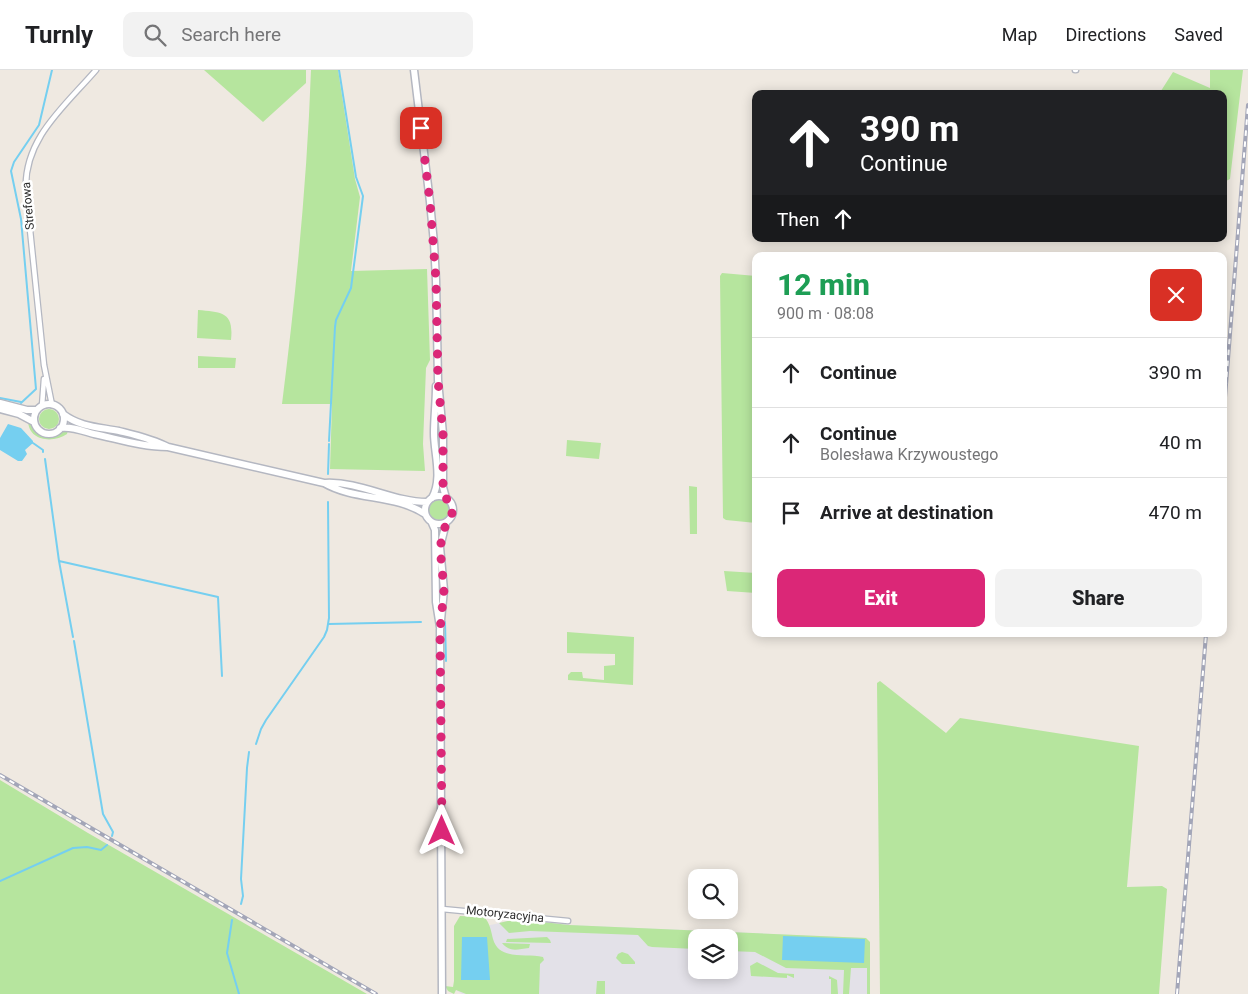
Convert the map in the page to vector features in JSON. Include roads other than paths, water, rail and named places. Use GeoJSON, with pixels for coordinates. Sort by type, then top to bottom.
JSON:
{"type":"FeatureCollection","features":[{"type":"Feature","properties":{"kind":"main road"},"geometry":{"type":"LineString","coordinates":[[414,70],[434,243],[438,380],[443,434],[443,487],[446,498],[452,505],[453,513],[446,523],[440,547],[444,590],[440,630],[442,994]]}},
{"type":"Feature","properties":{"kind":"main road"},"geometry":{"type":"LineString","coordinates":[[425,514],[425,505],[435,491],[438,472],[434,431],[436,386],[438,380]]}},
{"type":"Feature","properties":{"kind":"main road"},"geometry":{"type":"LineString","coordinates":[[0,403],[27,410],[52,404],[59,408],[64,419],[60,428],[48,434],[39,430],[34,422],[19,414],[0,410]]}},
{"type":"Feature","properties":{"kind":"main road"},"geometry":{"type":"LineString","coordinates":[[34,422],[39,408]]}},
{"type":"Feature","properties":{"kind":"main road"},"geometry":{"type":"LineString","coordinates":[[63,414],[86,426],[118,431],[168,446],[324,484],[353,494],[401,503],[416,508],[425,514],[435,530],[436,602],[440,630]]}},
{"type":"Feature","properties":{"kind":"main road"},"geometry":{"type":"LineString","coordinates":[[60,428],[70,428],[157,447],[168,446]]}},
{"type":"Feature","properties":{"kind":"main road"},"geometry":{"type":"LineString","coordinates":[[324,484],[333,483],[356,486],[408,499],[430,500],[439,496],[446,498]]}},
{"type":"Feature","properties":{"kind":"main road"},"geometry":{"type":"LineString","coordinates":[[432,523],[438,525],[446,523]]}},
{"type":"Feature","properties":{"kind":"street","name":"Strefowa"},"geometry":{"type":"LineString","coordinates":[[52,404],[44,365],[26,174],[29,159],[39,137],[96,70]]}},
{"type":"Feature","properties":{"kind":"street","name":"Strefowa"},"geometry":{"type":"LineString","coordinates":[[39,408],[44,395],[44,365]]}},
{"type":"Feature","properties":{"kind":"street","name":"Motoryzacyjna"},"geometry":{"type":"LineString","coordinates":[[442,909],[568,921]]}},
{"type":"Feature","properties":{"kind":"water"},"geometry":{"type":"Polygon","coordinates":[[[8,424],[21,428],[33,441],[25,450],[27,454],[22,461],[18,461],[0,450],[0,438],[8,424]]]}},
{"type":"Feature","properties":{"kind":"water"},"geometry":{"type":"Polygon","coordinates":[[[783,936],[865,939],[864,963],[782,960],[783,936]]]}},
{"type":"Feature","properties":{"kind":"water"},"geometry":{"type":"Polygon","coordinates":[[[462,937],[487,937],[490,980],[461,980],[462,937]]]}},
{"type":"Feature","properties":{"kind":"waterway"},"geometry":{"type":"LineString","coordinates":[[21,403],[36,389],[21,219],[11,171],[14,162],[39,125],[52,70]]}},
{"type":"Feature","properties":{"kind":"waterway"},"geometry":{"type":"LineString","coordinates":[[329,441],[335,327],[336,320],[351,288],[363,196],[356,177],[339,70]]}},
{"type":"Feature","properties":{"kind":"waterway"},"geometry":{"type":"LineString","coordinates":[[0,398],[21,402]]}},
{"type":"Feature","properties":{"kind":"waterway"},"geometry":{"type":"LineString","coordinates":[[33,443],[43,452]]}},
{"type":"Feature","properties":{"kind":"waterway"},"geometry":{"type":"LineString","coordinates":[[328,474],[329,444]]}},
{"type":"Feature","properties":{"kind":"waterway"},"geometry":{"type":"LineString","coordinates":[[45,459],[59,561],[73,637]]}},
{"type":"Feature","properties":{"kind":"waterway"},"geometry":{"type":"LineString","coordinates":[[256,744],[266,720],[327,630],[329,618],[328,502]]}},
{"type":"Feature","properties":{"kind":"waterway"},"geometry":{"type":"LineString","coordinates":[[59,561],[218,597],[222,676]]}},
{"type":"Feature","properties":{"kind":"waterway"},"geometry":{"type":"LineString","coordinates":[[329,624],[421,622]]}},
{"type":"Feature","properties":{"kind":"waterway"},"geometry":{"type":"LineString","coordinates":[[445,622],[446,661]]}},
{"type":"Feature","properties":{"kind":"waterway"},"geometry":{"type":"LineString","coordinates":[[74,641],[103,814],[113,832],[112,836]]}},
{"type":"Feature","properties":{"kind":"waterway"},"geometry":{"type":"LineString","coordinates":[[241,904],[243,896],[241,879],[249,752]]}},
{"type":"Feature","properties":{"kind":"waterway"},"geometry":{"type":"LineString","coordinates":[[0,881],[73,848],[87,847],[101,850],[107,845]]}},
{"type":"Feature","properties":{"kind":"waterway"},"geometry":{"type":"LineString","coordinates":[[232,920],[227,953],[239,994]]}},
{"type":"Feature","properties":{"kind":"railway"},"geometry":{"type":"LineString","coordinates":[[1227,372],[1248,105]]}},
{"type":"Feature","properties":{"kind":"railway"},"geometry":{"type":"LineString","coordinates":[[1177,994],[1206,637]]}},
{"type":"Feature","properties":{"kind":"railway"},"geometry":{"type":"LineString","coordinates":[[0,775],[376,994]]}}]}
